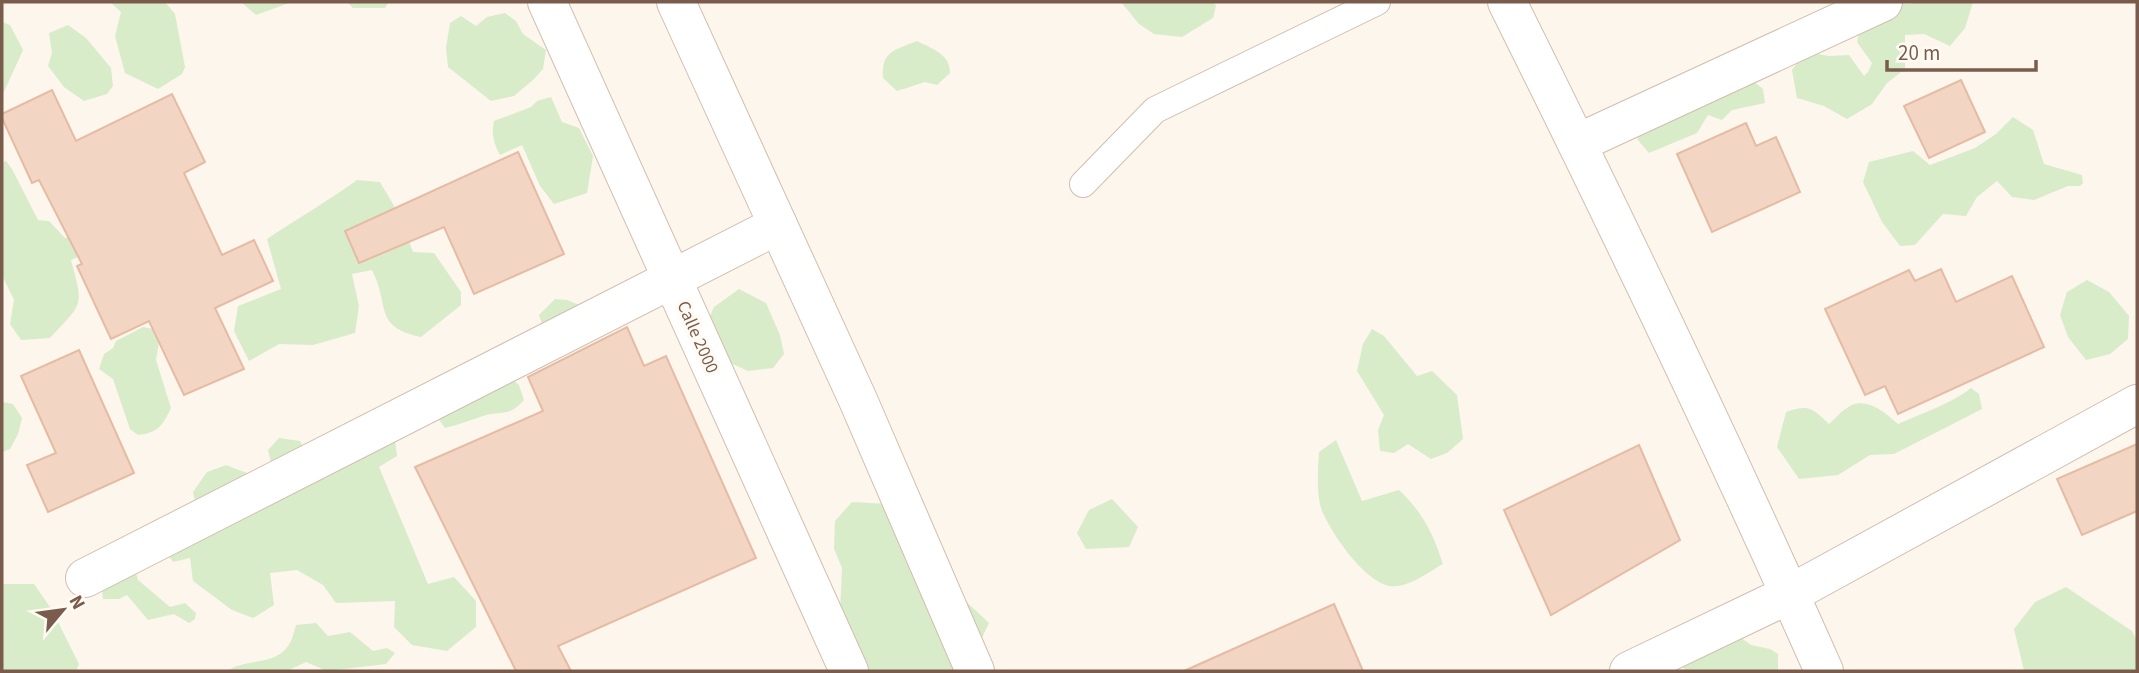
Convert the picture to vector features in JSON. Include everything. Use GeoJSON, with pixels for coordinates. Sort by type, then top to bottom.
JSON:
{"type":"FeatureCollection","features":[{"type":"Feature","properties":{"kind":"street","name":"Calle 2000"},"geometry":{"type":"LineString","coordinates":[[547,2],[849,671]]}},
{"type":"Feature","properties":{"kind":"street"},"geometry":{"type":"LineString","coordinates":[[676,2],[858,400],[975,671]]}},
{"type":"Feature","properties":{"kind":"street"},"geometry":{"type":"LineString","coordinates":[[1507,2],[1577,144],[1824,671]]}},
{"type":"Feature","properties":{"kind":"street"},"geometry":{"type":"LineString","coordinates":[[1577,144],[1883,2]]}},
{"type":"Feature","properties":{"kind":"street"},"geometry":{"type":"LineString","coordinates":[[85,578],[778,225]]}},
{"type":"Feature","properties":{"kind":"street"},"geometry":{"type":"LineString","coordinates":[[1629,671],[1790,594],[2137,404]]}},
{"type":"Feature","properties":{"kind":"lane"},"geometry":{"type":"LineString","coordinates":[[1083,184],[1155,110],[1377,2]]}},
{"type":"Feature","properties":{"kind":"green space"},"geometry":{"type":"Polygon","coordinates":[[[110,2],[165,2],[175,14],[185,67],[182,74],[158,89],[125,73],[115,36],[121,12],[110,2]]]}},
{"type":"Feature","properties":{"kind":"green space"},"geometry":{"type":"Polygon","coordinates":[[[241,2],[292,2],[256,15],[241,2]]]}},
{"type":"Feature","properties":{"kind":"green space"},"geometry":{"type":"Polygon","coordinates":[[[347,2],[389,2],[385,8],[353,8],[347,2]]]}},
{"type":"Feature","properties":{"kind":"green space"},"geometry":{"type":"Polygon","coordinates":[[[1121,2],[1214,2],[1216,6],[1213,18],[1182,37],[1154,34],[1139,24],[1121,2]]]}},
{"type":"Feature","properties":{"kind":"green space"},"geometry":{"type":"Polygon","coordinates":[[[1973,2],[1965,28],[1950,46],[1924,34],[1905,35],[1905,69],[1887,83],[1872,104],[1847,119],[1824,106],[1797,98],[1792,70],[1805,52],[1829,56],[1849,55],[1864,76],[1872,63],[1857,42],[1864,11],[1885,4],[1973,2]]]}},
{"type":"Feature","properties":{"kind":"green space"},"geometry":{"type":"Polygon","coordinates":[[[505,13],[516,21],[523,34],[546,50],[543,69],[514,96],[491,101],[448,67],[446,48],[450,23],[461,16],[476,26],[487,17],[505,13]]]}},
{"type":"Feature","properties":{"kind":"green space"},"geometry":{"type":"Polygon","coordinates":[[[2,22],[10,25],[23,50],[2,96],[2,22]]]}},
{"type":"Feature","properties":{"kind":"green space"},"geometry":{"type":"Polygon","coordinates":[[[68,25],[86,38],[111,68],[113,86],[107,94],[84,101],[64,87],[48,66],[52,53],[49,33],[68,25]]]}},
{"type":"Feature","properties":{"kind":"green space"},"geometry":{"type":"Polygon","coordinates":[[[917,41],[944,57],[950,73],[937,85],[925,82],[897,91],[883,78],[884,62],[891,53],[917,41]]]}},
{"type":"Feature","properties":{"kind":"green space"},"geometry":{"type":"Polygon","coordinates":[[[1753,81],[1763,89],[1765,103],[1732,110],[1722,120],[1708,115],[1697,133],[1649,153],[1637,139],[1646,129],[1753,81]]]}},
{"type":"Feature","properties":{"kind":"green space"},"geometry":{"type":"Polygon","coordinates":[[[551,97],[562,122],[579,128],[593,156],[587,193],[554,204],[540,186],[522,145],[500,155],[493,130],[494,121],[551,97]]]}},
{"type":"Feature","properties":{"kind":"green space"},"geometry":{"type":"Polygon","coordinates":[[[2013,117],[2033,130],[2044,164],[2082,175],[2083,183],[2034,200],[2012,197],[1997,181],[1977,197],[1966,216],[1943,214],[1915,245],[1900,246],[1882,222],[1863,182],[1869,162],[1913,151],[1930,165],[1975,148],[1996,134],[2013,117]]]}},
{"type":"Feature","properties":{"kind":"green space"},"geometry":{"type":"Polygon","coordinates":[[[6,161],[38,220],[49,221],[65,238],[91,231],[98,248],[71,260],[78,287],[78,304],[50,338],[21,340],[10,324],[14,300],[2,275],[2,162],[6,161]]]}},
{"type":"Feature","properties":{"kind":"green space"},"geometry":{"type":"Polygon","coordinates":[[[357,180],[380,182],[400,216],[413,252],[434,253],[461,292],[461,305],[421,337],[406,333],[389,321],[372,270],[352,274],[359,306],[355,333],[313,345],[279,344],[249,361],[234,331],[238,306],[281,289],[267,239],[357,180]]]}},
{"type":"Feature","properties":{"kind":"green space"},"geometry":{"type":"Polygon","coordinates":[[[2087,280],[2109,292],[2129,316],[2128,339],[2110,354],[2086,360],[2068,337],[2060,315],[2067,292],[2087,280]]]}},
{"type":"Feature","properties":{"kind":"green space"},"geometry":{"type":"Polygon","coordinates":[[[739,289],[766,303],[780,335],[784,354],[773,368],[748,371],[722,359],[703,332],[714,307],[739,289]]]}},
{"type":"Feature","properties":{"kind":"green space"},"geometry":{"type":"Polygon","coordinates":[[[555,299],[567,300],[601,314],[547,338],[539,315],[555,299]]]}},
{"type":"Feature","properties":{"kind":"green space"},"geometry":{"type":"Polygon","coordinates":[[[143,327],[153,329],[159,342],[156,360],[171,408],[159,427],[138,435],[130,429],[113,379],[99,369],[104,354],[113,348],[116,341],[143,327]]]}},
{"type":"Feature","properties":{"kind":"green space"},"geometry":{"type":"Polygon","coordinates":[[[1372,329],[1384,336],[1417,376],[1432,371],[1457,395],[1463,439],[1447,453],[1431,459],[1408,444],[1394,453],[1380,451],[1378,430],[1384,415],[1357,371],[1363,344],[1372,329]]]}},
{"type":"Feature","properties":{"kind":"green space"},"geometry":{"type":"Polygon","coordinates":[[[486,357],[519,385],[524,400],[509,411],[489,414],[445,428],[429,406],[450,372],[464,363],[486,357]]]}},
{"type":"Feature","properties":{"kind":"green space"},"geometry":{"type":"Polygon","coordinates":[[[1971,388],[1979,394],[1982,409],[1894,454],[1870,455],[1838,475],[1799,479],[1777,447],[1786,412],[1810,409],[1829,424],[1842,411],[1860,403],[1881,410],[1898,424],[1945,404],[1971,388]]]}},
{"type":"Feature","properties":{"kind":"green space"},"geometry":{"type":"Polygon","coordinates":[[[2,402],[13,404],[22,418],[10,449],[2,452],[2,402]]]}},
{"type":"Feature","properties":{"kind":"green space"},"geometry":{"type":"Polygon","coordinates":[[[394,432],[397,456],[379,467],[428,584],[454,577],[476,601],[476,627],[447,651],[412,645],[394,627],[395,601],[336,603],[323,585],[297,570],[270,573],[274,605],[253,618],[232,610],[193,581],[190,558],[173,562],[159,542],[198,515],[193,492],[207,472],[226,465],[252,475],[275,479],[268,450],[279,438],[300,441],[313,466],[394,432]]]}},
{"type":"Feature","properties":{"kind":"green space"},"geometry":{"type":"Polygon","coordinates":[[[1336,440],[1362,501],[1399,490],[1426,524],[1443,564],[1410,583],[1396,586],[1379,582],[1359,566],[1327,521],[1319,497],[1319,452],[1336,440]]]}},
{"type":"Feature","properties":{"kind":"green space"},"geometry":{"type":"Polygon","coordinates":[[[1112,499],[1138,527],[1129,547],[1086,549],[1077,533],[1089,510],[1112,499]]]}},
{"type":"Feature","properties":{"kind":"green space"},"geometry":{"type":"Polygon","coordinates":[[[852,502],[888,504],[959,595],[989,623],[966,671],[862,671],[840,613],[842,568],[834,549],[835,521],[852,502]]]}},
{"type":"Feature","properties":{"kind":"green space"},"geometry":{"type":"Polygon","coordinates":[[[135,569],[138,580],[170,607],[185,603],[196,613],[195,619],[189,623],[174,614],[148,620],[127,595],[119,599],[103,599],[101,583],[135,569]]]}},
{"type":"Feature","properties":{"kind":"green space"},"geometry":{"type":"Polygon","coordinates":[[[2,584],[34,584],[52,610],[79,664],[76,671],[2,671],[2,584]]]}},
{"type":"Feature","properties":{"kind":"green space"},"geometry":{"type":"Polygon","coordinates":[[[2066,587],[2132,631],[2137,641],[2137,671],[2024,671],[2014,629],[2035,602],[2066,587]]]}},
{"type":"Feature","properties":{"kind":"green space"},"geometry":{"type":"Polygon","coordinates":[[[316,623],[328,636],[350,632],[373,651],[387,648],[395,653],[386,664],[327,671],[306,662],[289,671],[228,671],[242,664],[275,657],[289,644],[296,625],[316,623]]]}},
{"type":"Feature","properties":{"kind":"green space"},"geometry":{"type":"Polygon","coordinates":[[[1737,635],[1751,645],[1770,649],[1778,654],[1778,671],[1686,671],[1674,657],[1737,635]]]}},
{"type":"Feature","properties":{"kind":"building"},"geometry":{"type":"Polygon","coordinates":[[[1961,80],[1985,132],[1929,158],[1904,106],[1961,80]]]}},
{"type":"Feature","properties":{"kind":"building"},"geometry":{"type":"Polygon","coordinates":[[[52,90],[76,141],[172,94],[205,162],[184,173],[222,255],[254,240],[273,281],[215,308],[244,369],[184,395],[149,321],[111,339],[77,266],[82,264],[39,180],[32,183],[2,118],[2,114],[52,90]]]}},
{"type":"Feature","properties":{"kind":"building"},"geometry":{"type":"Polygon","coordinates":[[[1746,123],[1756,146],[1776,137],[1800,192],[1712,232],[1677,154],[1746,123]]]}},
{"type":"Feature","properties":{"kind":"building"},"geometry":{"type":"Polygon","coordinates":[[[518,152],[564,254],[474,294],[444,227],[359,263],[345,231],[518,152]]]}},
{"type":"Feature","properties":{"kind":"building"},"geometry":{"type":"Polygon","coordinates":[[[1941,269],[1956,302],[2012,276],[2044,347],[1898,414],[1885,386],[1865,395],[1825,309],[1909,270],[1915,281],[1941,269]]]}},
{"type":"Feature","properties":{"kind":"building"},"geometry":{"type":"Polygon","coordinates":[[[627,327],[644,366],[666,356],[756,558],[558,646],[571,671],[516,671],[415,467],[543,411],[528,377],[627,327]]]}},
{"type":"Feature","properties":{"kind":"building"},"geometry":{"type":"Polygon","coordinates":[[[79,350],[134,473],[48,512],[27,465],[56,453],[21,376],[79,350]]]}},
{"type":"Feature","properties":{"kind":"building"},"geometry":{"type":"Polygon","coordinates":[[[2137,444],[2137,511],[2082,535],[2057,479],[2137,444]]]}},
{"type":"Feature","properties":{"kind":"building"},"geometry":{"type":"Polygon","coordinates":[[[1639,445],[1680,540],[1551,615],[1504,510],[1639,445]]]}},
{"type":"Feature","properties":{"kind":"building"},"geometry":{"type":"Polygon","coordinates":[[[1334,604],[1363,671],[1184,671],[1334,604]]]}}]}
